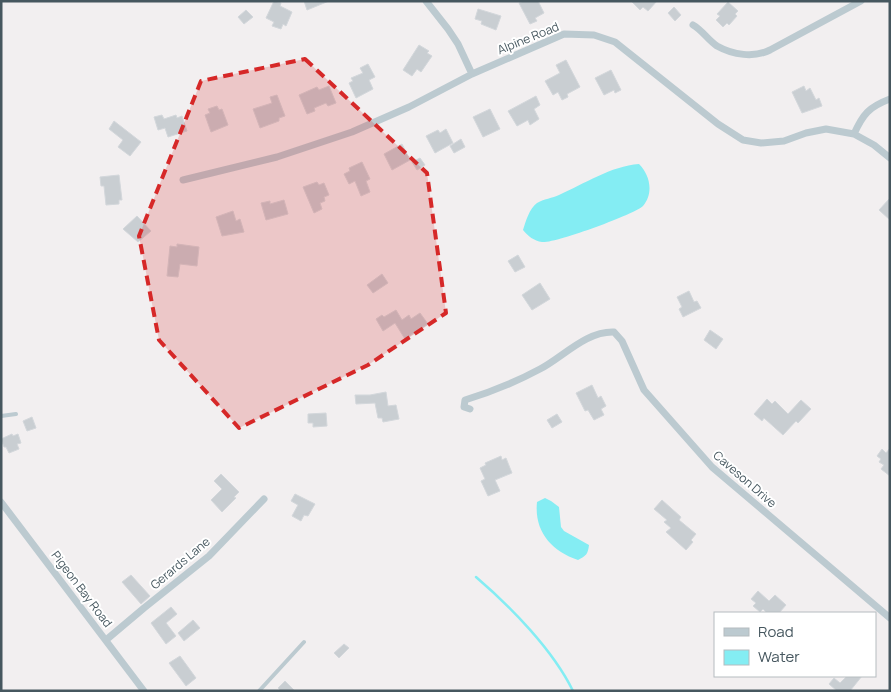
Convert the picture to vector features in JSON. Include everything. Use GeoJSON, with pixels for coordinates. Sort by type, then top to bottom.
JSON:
{"type":"FeatureCollection","features":[{"type":"Feature","properties":{"kind":"street"},"geometry":{"type":"LineString","coordinates":[[426,1],[458,44],[472,74]]}},
{"type":"Feature","properties":{"kind":"street"},"geometry":{"type":"LineString","coordinates":[[693,25],[718,46],[742,54],[756,55],[770,50],[860,1]]}},
{"type":"Feature","properties":{"kind":"street","name":"Alpine Road"},"geometry":{"type":"LineString","coordinates":[[183,180],[277,157],[352,132],[409,107],[472,74],[564,34],[594,35],[615,42],[718,124],[744,140],[761,143],[784,141],[806,133],[826,129],[854,134],[874,145],[890,158]]}},
{"type":"Feature","properties":{"kind":"street"},"geometry":{"type":"LineString","coordinates":[[854,134],[862,117],[876,105],[890,99]]}},
{"type":"Feature","properties":{"kind":"street","name":"Caveson Drive"},"geometry":{"type":"LineString","coordinates":[[470,409],[464,406],[465,400],[508,385],[533,373],[600,332],[614,332],[622,341],[644,390],[712,467],[890,618]]}},
{"type":"Feature","properties":{"kind":"street","name":"Gerards Lane"},"geometry":{"type":"LineString","coordinates":[[106,640],[209,556],[264,499]]}},
{"type":"Feature","properties":{"kind":"street","name":"Pigeon Bay Road"},"geometry":{"type":"LineString","coordinates":[[1,502],[144,691]]}},
{"type":"Feature","properties":{"kind":"lane"},"geometry":{"type":"LineString","coordinates":[[1,416],[16,414]]}},
{"type":"Feature","properties":{"kind":"lane"},"geometry":{"type":"LineString","coordinates":[[259,691],[304,642]]}},
{"type":"Feature","properties":{"kind":"highlighted area"},"geometry":{"type":"Polygon","coordinates":[[[305,59],[427,173],[446,313],[368,365],[239,428],[159,340],[139,236],[201,81],[305,59]]]}},
{"type":"Feature","properties":{"kind":"water"},"geometry":{"type":"Polygon","coordinates":[[[639,164],[648,179],[649,196],[643,206],[637,210],[594,228],[549,241],[536,241],[523,230],[530,212],[542,200],[559,195],[618,168],[639,164]]]}},
{"type":"Feature","properties":{"kind":"water"},"geometry":{"type":"Polygon","coordinates":[[[545,498],[559,507],[561,527],[564,531],[589,545],[587,553],[578,560],[568,556],[552,545],[542,531],[538,522],[537,502],[545,498]]]}},
{"type":"Feature","properties":{"kind":"building"},"geometry":{"type":"Polygon","coordinates":[[[274,1],[281,3],[280,6],[292,12],[286,26],[283,24],[281,29],[272,26],[274,22],[266,18],[274,1]]]}},
{"type":"Feature","properties":{"kind":"building"},"geometry":{"type":"Polygon","coordinates":[[[304,1],[329,1],[307,10],[304,1]]]}},
{"type":"Feature","properties":{"kind":"building"},"geometry":{"type":"Polygon","coordinates":[[[538,1],[544,13],[535,18],[537,21],[530,24],[519,3],[538,1]]]}},
{"type":"Feature","properties":{"kind":"building"},"geometry":{"type":"Polygon","coordinates":[[[631,1],[657,1],[648,11],[643,7],[640,10],[631,1]]]}},
{"type":"Feature","properties":{"kind":"building"},"geometry":{"type":"Polygon","coordinates":[[[728,2],[738,11],[735,14],[737,16],[729,25],[727,23],[723,27],[716,20],[720,16],[717,14],[728,2]]]}},
{"type":"Feature","properties":{"kind":"building"},"geometry":{"type":"Polygon","coordinates":[[[674,7],[681,15],[675,21],[668,13],[674,7]]]}},
{"type":"Feature","properties":{"kind":"building"},"geometry":{"type":"Polygon","coordinates":[[[478,9],[501,16],[496,30],[481,24],[482,21],[475,19],[478,9]]]}},
{"type":"Feature","properties":{"kind":"building"},"geometry":{"type":"Polygon","coordinates":[[[246,10],[253,17],[244,24],[238,17],[246,10]]]}},
{"type":"Feature","properties":{"kind":"building"},"geometry":{"type":"Polygon","coordinates":[[[419,45],[429,51],[427,53],[432,56],[421,72],[417,69],[412,76],[403,70],[419,45]]]}},
{"type":"Feature","properties":{"kind":"building"},"geometry":{"type":"Polygon","coordinates":[[[566,60],[580,87],[567,94],[568,97],[562,100],[558,92],[553,95],[545,81],[560,73],[556,65],[566,60]]]}},
{"type":"Feature","properties":{"kind":"building"},"geometry":{"type":"Polygon","coordinates":[[[368,64],[375,77],[369,80],[373,89],[356,98],[349,83],[353,81],[351,78],[363,73],[360,68],[368,64]]]}},
{"type":"Feature","properties":{"kind":"building"},"geometry":{"type":"Polygon","coordinates":[[[611,70],[621,90],[615,93],[614,90],[604,95],[595,78],[611,70]]]}},
{"type":"Feature","properties":{"kind":"building"},"geometry":{"type":"Polygon","coordinates":[[[329,86],[336,103],[328,106],[326,103],[314,108],[315,111],[307,114],[299,95],[317,87],[319,90],[329,86]]]}},
{"type":"Feature","properties":{"kind":"building"},"geometry":{"type":"Polygon","coordinates":[[[804,86],[806,91],[810,88],[816,100],[819,98],[822,106],[802,113],[792,92],[804,86]]]}},
{"type":"Feature","properties":{"kind":"building"},"geometry":{"type":"Polygon","coordinates":[[[277,95],[285,116],[279,118],[279,121],[260,128],[253,109],[272,103],[270,97],[277,95]]]}},
{"type":"Feature","properties":{"kind":"building"},"geometry":{"type":"Polygon","coordinates":[[[536,96],[540,105],[534,109],[539,119],[530,125],[528,120],[517,126],[508,111],[536,96]]]}},
{"type":"Feature","properties":{"kind":"building"},"geometry":{"type":"Polygon","coordinates":[[[217,106],[219,110],[222,109],[228,125],[211,132],[205,115],[210,113],[208,109],[217,106]]]}},
{"type":"Feature","properties":{"kind":"building"},"geometry":{"type":"Polygon","coordinates":[[[490,109],[500,129],[483,137],[473,117],[490,109]]]}},
{"type":"Feature","properties":{"kind":"building"},"geometry":{"type":"Polygon","coordinates":[[[162,115],[164,119],[176,115],[177,118],[182,116],[187,131],[168,137],[165,128],[158,130],[154,117],[162,115]]]}},
{"type":"Feature","properties":{"kind":"building"},"geometry":{"type":"Polygon","coordinates":[[[114,121],[141,142],[130,156],[118,147],[123,140],[109,129],[114,121]]]}},
{"type":"Feature","properties":{"kind":"building"},"geometry":{"type":"Polygon","coordinates":[[[446,129],[453,143],[435,153],[426,136],[438,130],[440,133],[446,129]]]}},
{"type":"Feature","properties":{"kind":"building"},"geometry":{"type":"Polygon","coordinates":[[[461,139],[465,147],[454,153],[450,146],[461,139]]]}},
{"type":"Feature","properties":{"kind":"building"},"geometry":{"type":"Polygon","coordinates":[[[402,144],[410,160],[392,170],[384,154],[402,144]]]}},
{"type":"Feature","properties":{"kind":"building"},"geometry":{"type":"Polygon","coordinates":[[[420,158],[425,165],[417,170],[412,162],[420,158]]]}},
{"type":"Feature","properties":{"kind":"building"},"geometry":{"type":"Polygon","coordinates":[[[362,162],[370,179],[366,181],[370,192],[361,196],[355,181],[349,184],[344,174],[350,171],[349,168],[362,162]]]}},
{"type":"Feature","properties":{"kind":"building"},"geometry":{"type":"Polygon","coordinates":[[[119,175],[122,200],[119,200],[119,204],[106,205],[104,186],[101,186],[100,177],[119,175]]]}},
{"type":"Feature","properties":{"kind":"building"},"geometry":{"type":"Polygon","coordinates":[[[317,182],[319,185],[324,183],[329,195],[324,197],[325,201],[320,203],[322,209],[314,213],[303,187],[317,182]]]}},
{"type":"Feature","properties":{"kind":"building"},"geometry":{"type":"Polygon","coordinates":[[[890,198],[890,220],[879,210],[890,198]]]}},
{"type":"Feature","properties":{"kind":"building"},"geometry":{"type":"Polygon","coordinates":[[[284,200],[288,214],[266,220],[261,203],[270,201],[270,204],[284,200]]]}},
{"type":"Feature","properties":{"kind":"building"},"geometry":{"type":"Polygon","coordinates":[[[233,211],[236,221],[240,219],[244,232],[222,236],[216,217],[233,211]]]}},
{"type":"Feature","properties":{"kind":"building"},"geometry":{"type":"Polygon","coordinates":[[[137,216],[151,231],[138,242],[123,229],[137,216]]]}},
{"type":"Feature","properties":{"kind":"building"},"geometry":{"type":"Polygon","coordinates":[[[177,244],[199,247],[197,266],[180,264],[178,277],[167,276],[170,246],[177,247],[177,244]]]}},
{"type":"Feature","properties":{"kind":"building"},"geometry":{"type":"Polygon","coordinates":[[[518,255],[525,267],[515,272],[508,261],[518,255]]]}},
{"type":"Feature","properties":{"kind":"building"},"geometry":{"type":"Polygon","coordinates":[[[382,274],[388,283],[373,293],[367,285],[382,274]]]}},
{"type":"Feature","properties":{"kind":"building"},"geometry":{"type":"Polygon","coordinates":[[[540,283],[550,299],[532,310],[522,295],[540,283]]]}},
{"type":"Feature","properties":{"kind":"building"},"geometry":{"type":"Polygon","coordinates":[[[689,291],[694,302],[697,301],[701,308],[683,317],[679,309],[682,307],[677,297],[689,291]]]}},
{"type":"Feature","properties":{"kind":"building"},"geometry":{"type":"Polygon","coordinates":[[[396,310],[402,320],[409,315],[411,319],[420,313],[428,324],[405,339],[395,323],[383,331],[376,319],[396,310]]]}},
{"type":"Feature","properties":{"kind":"building"},"geometry":{"type":"Polygon","coordinates":[[[710,330],[723,339],[716,349],[704,340],[710,330]]]}},
{"type":"Feature","properties":{"kind":"building"},"geometry":{"type":"Polygon","coordinates":[[[592,385],[598,398],[601,396],[606,406],[601,409],[604,415],[594,420],[588,410],[585,411],[576,393],[592,385]]]}},
{"type":"Feature","properties":{"kind":"building"},"geometry":{"type":"Polygon","coordinates":[[[386,392],[388,406],[396,405],[399,419],[383,422],[382,418],[378,418],[375,403],[356,404],[355,395],[386,392]]]}},
{"type":"Feature","properties":{"kind":"building"},"geometry":{"type":"Polygon","coordinates":[[[767,399],[772,404],[775,401],[788,414],[801,400],[811,409],[783,435],[764,418],[762,421],[754,414],[767,399]]]}},
{"type":"Feature","properties":{"kind":"building"},"geometry":{"type":"Polygon","coordinates":[[[326,413],[327,426],[313,427],[313,423],[308,423],[308,414],[326,413]]]}},
{"type":"Feature","properties":{"kind":"building"},"geometry":{"type":"Polygon","coordinates":[[[557,414],[562,422],[552,428],[547,420],[557,414]]]}},
{"type":"Feature","properties":{"kind":"building"},"geometry":{"type":"Polygon","coordinates":[[[32,417],[36,428],[27,431],[23,421],[32,417]]]}},
{"type":"Feature","properties":{"kind":"building"},"geometry":{"type":"Polygon","coordinates":[[[12,434],[13,436],[18,434],[21,443],[17,444],[19,449],[9,453],[1,439],[12,434]]]}},
{"type":"Feature","properties":{"kind":"building"},"geometry":{"type":"Polygon","coordinates":[[[890,448],[890,476],[881,469],[884,465],[879,462],[881,459],[877,456],[882,449],[886,453],[890,448]]]}},
{"type":"Feature","properties":{"kind":"building"},"geometry":{"type":"Polygon","coordinates":[[[501,456],[502,460],[506,458],[512,473],[495,480],[500,491],[488,496],[481,481],[485,479],[480,468],[486,465],[485,463],[501,456]]]}},
{"type":"Feature","properties":{"kind":"building"},"geometry":{"type":"Polygon","coordinates":[[[221,474],[239,492],[234,497],[236,498],[222,512],[211,500],[222,489],[214,481],[221,474]]]}},
{"type":"Feature","properties":{"kind":"building"},"geometry":{"type":"Polygon","coordinates":[[[295,494],[315,504],[308,516],[304,515],[301,521],[292,516],[298,505],[291,501],[295,494]]]}},
{"type":"Feature","properties":{"kind":"building"},"geometry":{"type":"Polygon","coordinates":[[[662,500],[681,517],[679,520],[696,534],[691,540],[693,542],[686,550],[666,532],[671,528],[664,522],[667,520],[654,509],[662,500]]]}},
{"type":"Feature","properties":{"kind":"building"},"geometry":{"type":"Polygon","coordinates":[[[131,575],[150,596],[141,604],[122,582],[131,575]]]}},
{"type":"Feature","properties":{"kind":"building"},"geometry":{"type":"Polygon","coordinates":[[[758,591],[769,601],[775,595],[786,605],[780,612],[766,612],[763,609],[760,612],[753,606],[756,603],[751,599],[758,591]]]}},
{"type":"Feature","properties":{"kind":"building"},"geometry":{"type":"Polygon","coordinates":[[[171,607],[177,614],[166,623],[176,636],[166,644],[151,623],[171,607]]]}},
{"type":"Feature","properties":{"kind":"building"},"geometry":{"type":"Polygon","coordinates":[[[193,620],[200,628],[184,641],[178,633],[193,620]]]}},
{"type":"Feature","properties":{"kind":"building"},"geometry":{"type":"Polygon","coordinates":[[[344,644],[349,648],[339,658],[334,653],[344,644]]]}},
{"type":"Feature","properties":{"kind":"building"},"geometry":{"type":"Polygon","coordinates":[[[180,656],[196,678],[186,686],[169,663],[180,656]]]}},
{"type":"Feature","properties":{"kind":"building"},"geometry":{"type":"Polygon","coordinates":[[[846,677],[861,677],[850,691],[837,691],[829,684],[834,678],[840,683],[846,677]]]}},
{"type":"Feature","properties":{"kind":"building"},"geometry":{"type":"Polygon","coordinates":[[[285,681],[295,691],[281,691],[278,688],[285,681]]]}},
{"type":"Feature","properties":{"kind":"waterway"},"geometry":{"type":"LineString","coordinates":[[476,577],[503,602],[543,645],[573,691]]}}]}
